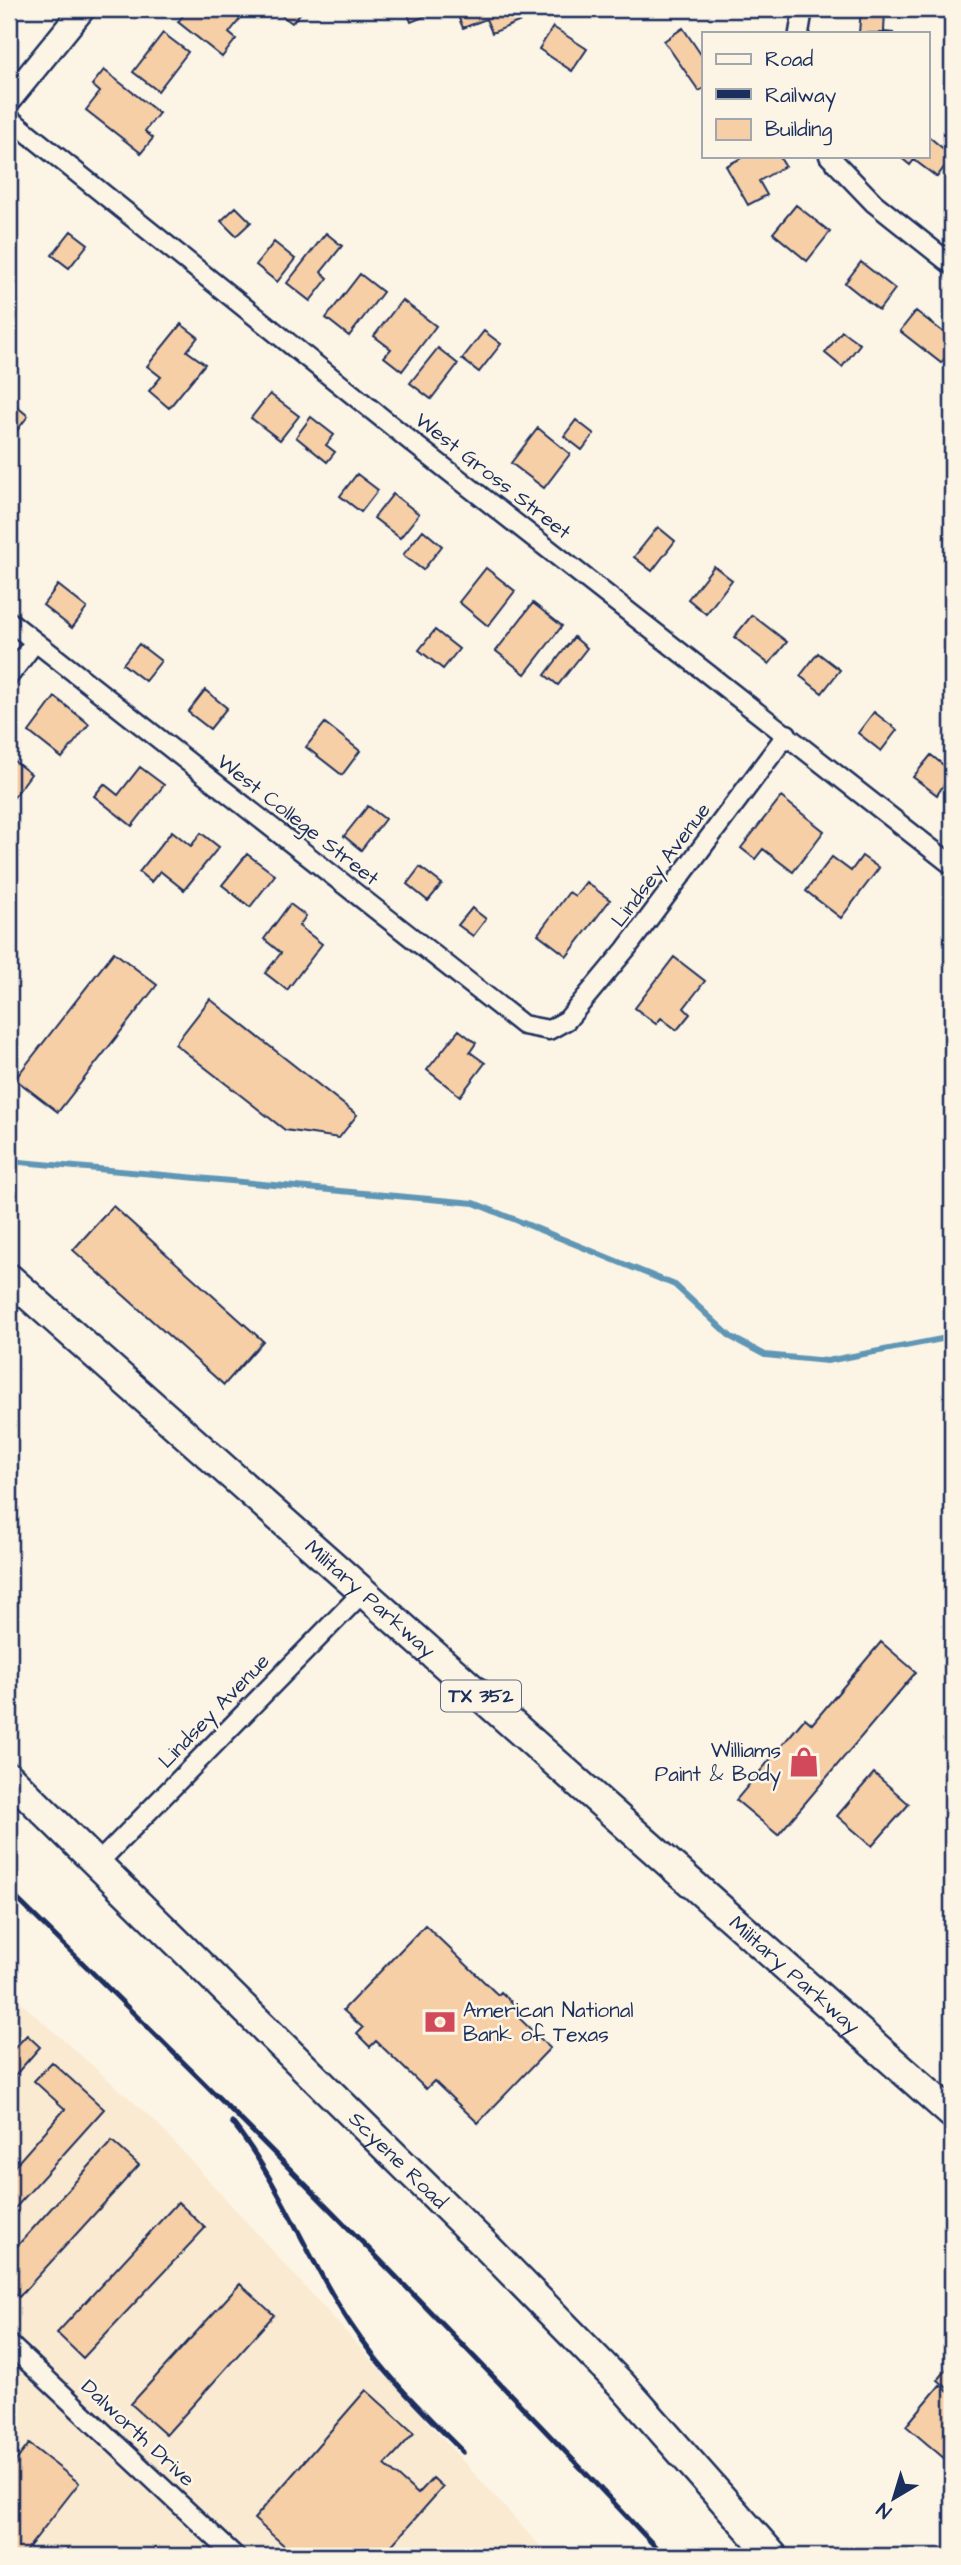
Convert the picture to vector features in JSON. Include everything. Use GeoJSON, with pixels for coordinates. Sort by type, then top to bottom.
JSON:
{"type":"FeatureCollection","features":[{"type":"Feature","properties":{"kind":"main road","name":"Military Parkway"},"geometry":{"type":"LineString","coordinates":[[9,1278],[952,2114]]}},
{"type":"Feature","properties":{"kind":"main road","name":"Scyene Road"},"geometry":{"type":"LineString","coordinates":[[9,1777],[99,1863],[621,2385],[773,2556]]}},
{"type":"Feature","properties":{"kind":"street"},"geometry":{"type":"LineString","coordinates":[[9,100],[83,9]]}},
{"type":"Feature","properties":{"kind":"street"},"geometry":{"type":"LineString","coordinates":[[799,32],[803,9]]}},
{"type":"Feature","properties":{"kind":"street","name":"West Gross Street"},"geometry":{"type":"LineString","coordinates":[[9,118],[407,438],[952,865]]}},
{"type":"Feature","properties":{"kind":"street"},"geometry":{"type":"LineString","coordinates":[[831,158],[874,203],[952,265]]}},
{"type":"Feature","properties":{"kind":"street","name":"West College Street"},"geometry":{"type":"LineString","coordinates":[[9,621],[523,1025],[549,1030],[568,1020]]}},
{"type":"Feature","properties":{"kind":"street"},"geometry":{"type":"LineString","coordinates":[[9,676],[35,642]]}},
{"type":"Feature","properties":{"kind":"street","name":"Lindsey Avenue"},"geometry":{"type":"LineString","coordinates":[[568,1020],[626,949],[787,734]]}},
{"type":"Feature","properties":{"kind":"street","name":"Lindsey Avenue"},"geometry":{"type":"LineString","coordinates":[[99,1863],[364,1591]]}},
{"type":"Feature","properties":{"kind":"street","name":"Dalworth Drive"},"geometry":{"type":"LineString","coordinates":[[9,2344],[234,2556]]}},
{"type":"Feature","properties":{"kind":"shaded area"},"geometry":{"type":"Polygon","coordinates":[[[9,1992],[154,2120],[549,2556],[9,2556],[9,1992]]]}},
{"type":"Feature","properties":{"kind":"building"},"geometry":{"type":"Polygon","coordinates":[[[188,9],[247,10],[229,33],[236,39],[222,57],[178,22],[188,9]]]}},
{"type":"Feature","properties":{"kind":"building"},"geometry":{"type":"Polygon","coordinates":[[[273,9],[304,9],[292,23],[273,9]]]}},
{"type":"Feature","properties":{"kind":"building"},"geometry":{"type":"Polygon","coordinates":[[[406,9],[443,9],[411,22],[406,9]]]}},
{"type":"Feature","properties":{"kind":"building"},"geometry":{"type":"Polygon","coordinates":[[[455,9],[530,9],[533,16],[492,33],[486,19],[463,28],[455,9]]]}},
{"type":"Feature","properties":{"kind":"building"},"geometry":{"type":"Polygon","coordinates":[[[861,9],[885,9],[884,32],[859,32],[861,9]]]}},
{"type":"Feature","properties":{"kind":"building"},"geometry":{"type":"Polygon","coordinates":[[[553,27],[587,49],[572,71],[539,49],[553,27]]]}},
{"type":"Feature","properties":{"kind":"building"},"geometry":{"type":"Polygon","coordinates":[[[683,28],[702,56],[702,89],[699,91],[664,41],[683,28]]]}},
{"type":"Feature","properties":{"kind":"building"},"geometry":{"type":"Polygon","coordinates":[[[163,33],[188,52],[158,91],[133,72],[163,33]]]}},
{"type":"Feature","properties":{"kind":"building"},"geometry":{"type":"Polygon","coordinates":[[[104,70],[159,113],[145,131],[153,138],[141,153],[86,110],[100,92],[92,85],[104,70]]]}},
{"type":"Feature","properties":{"kind":"building"},"geometry":{"type":"Polygon","coordinates":[[[930,138],[952,156],[937,177],[914,160],[910,165],[901,158],[930,158],[930,138]]]}},
{"type":"Feature","properties":{"kind":"building"},"geometry":{"type":"Polygon","coordinates":[[[741,158],[780,158],[785,166],[759,181],[767,195],[748,205],[726,166],[741,158]]]}},
{"type":"Feature","properties":{"kind":"building"},"geometry":{"type":"Polygon","coordinates":[[[796,205],[830,232],[807,261],[773,233],[796,205]]]}},
{"type":"Feature","properties":{"kind":"building"},"geometry":{"type":"Polygon","coordinates":[[[236,207],[251,222],[236,236],[221,221],[236,207]]]}},
{"type":"Feature","properties":{"kind":"building"},"geometry":{"type":"Polygon","coordinates":[[[71,231],[88,244],[69,268],[52,255],[71,231]]]}},
{"type":"Feature","properties":{"kind":"building"},"geometry":{"type":"Polygon","coordinates":[[[326,233],[342,246],[321,272],[328,278],[310,301],[287,283],[326,233]]]}},
{"type":"Feature","properties":{"kind":"building"},"geometry":{"type":"Polygon","coordinates":[[[274,242],[295,259],[277,282],[256,265],[274,242]]]}},
{"type":"Feature","properties":{"kind":"building"},"geometry":{"type":"Polygon","coordinates":[[[861,262],[895,289],[879,310],[845,283],[861,262]]]}},
{"type":"Feature","properties":{"kind":"building"},"geometry":{"type":"Polygon","coordinates":[[[360,274],[383,292],[349,336],[326,318],[360,274]]]}},
{"type":"Feature","properties":{"kind":"building"},"geometry":{"type":"Polygon","coordinates":[[[402,300],[436,326],[402,371],[384,357],[391,349],[374,336],[402,300]]]}},
{"type":"Feature","properties":{"kind":"building"},"geometry":{"type":"Polygon","coordinates":[[[916,311],[952,339],[952,349],[941,363],[900,331],[916,311]]]}},
{"type":"Feature","properties":{"kind":"building"},"geometry":{"type":"Polygon","coordinates":[[[181,324],[198,337],[187,351],[205,364],[169,408],[149,391],[161,377],[147,366],[181,324]]]}},
{"type":"Feature","properties":{"kind":"building"},"geometry":{"type":"Polygon","coordinates":[[[484,331],[501,344],[479,372],[462,359],[484,331]]]}},
{"type":"Feature","properties":{"kind":"building"},"geometry":{"type":"Polygon","coordinates":[[[842,331],[860,344],[842,367],[825,353],[842,331]]]}},
{"type":"Feature","properties":{"kind":"building"},"geometry":{"type":"Polygon","coordinates":[[[438,348],[458,364],[431,399],[410,383],[438,348]]]}},
{"type":"Feature","properties":{"kind":"building"},"geometry":{"type":"Polygon","coordinates":[[[270,394],[299,416],[280,440],[251,418],[270,394]]]}},
{"type":"Feature","properties":{"kind":"building"},"geometry":{"type":"Polygon","coordinates":[[[9,400],[28,416],[9,441],[9,400]]]}},
{"type":"Feature","properties":{"kind":"building"},"geometry":{"type":"Polygon","coordinates":[[[311,417],[334,435],[326,445],[335,452],[327,462],[296,437],[311,417]]]}},
{"type":"Feature","properties":{"kind":"building"},"geometry":{"type":"Polygon","coordinates":[[[576,420],[594,434],[582,450],[564,436],[576,420]]]}},
{"type":"Feature","properties":{"kind":"building"},"geometry":{"type":"Polygon","coordinates":[[[538,428],[570,454],[544,488],[511,463],[538,428]]]}},
{"type":"Feature","properties":{"kind":"building"},"geometry":{"type":"Polygon","coordinates":[[[357,474],[378,490],[361,512],[340,496],[357,474]]]}},
{"type":"Feature","properties":{"kind":"building"},"geometry":{"type":"Polygon","coordinates":[[[393,494],[419,514],[400,538],[374,518],[393,494]]]}},
{"type":"Feature","properties":{"kind":"building"},"geometry":{"type":"Polygon","coordinates":[[[658,527],[675,541],[652,571],[634,557],[658,527]]]}},
{"type":"Feature","properties":{"kind":"building"},"geometry":{"type":"Polygon","coordinates":[[[423,530],[442,546],[423,570],[403,555],[423,530]]]}},
{"type":"Feature","properties":{"kind":"building"},"geometry":{"type":"Polygon","coordinates":[[[714,566],[732,580],[706,614],[688,599],[714,566]]]}},
{"type":"Feature","properties":{"kind":"building"},"geometry":{"type":"Polygon","coordinates":[[[486,568],[515,591],[488,626],[459,602],[486,568]]]}},
{"type":"Feature","properties":{"kind":"building"},"geometry":{"type":"Polygon","coordinates":[[[58,585],[87,608],[72,628],[43,605],[58,585]]]}},
{"type":"Feature","properties":{"kind":"building"},"geometry":{"type":"Polygon","coordinates":[[[533,603],[562,626],[525,674],[496,651],[533,603]]]}},
{"type":"Feature","properties":{"kind":"building"},"geometry":{"type":"Polygon","coordinates":[[[752,615],[787,642],[769,664],[734,637],[752,615]]]}},
{"type":"Feature","properties":{"kind":"building"},"geometry":{"type":"Polygon","coordinates":[[[435,630],[459,649],[443,669],[419,650],[435,630]]]}},
{"type":"Feature","properties":{"kind":"building"},"geometry":{"type":"Polygon","coordinates":[[[574,637],[587,648],[558,685],[545,675],[574,637]]]}},
{"type":"Feature","properties":{"kind":"building"},"geometry":{"type":"Polygon","coordinates":[[[139,644],[161,661],[145,681],[123,664],[139,644]]]}},
{"type":"Feature","properties":{"kind":"building"},"geometry":{"type":"Polygon","coordinates":[[[818,653],[840,670],[822,693],[800,676],[818,653]]]}},
{"type":"Feature","properties":{"kind":"building"},"geometry":{"type":"Polygon","coordinates":[[[205,690],[227,708],[210,729],[188,712],[205,690]]]}},
{"type":"Feature","properties":{"kind":"building"},"geometry":{"type":"Polygon","coordinates":[[[55,697],[89,724],[62,758],[29,732],[55,697]]]}},
{"type":"Feature","properties":{"kind":"building"},"geometry":{"type":"Polygon","coordinates":[[[874,712],[897,730],[881,751],[858,733],[874,712]]]}},
{"type":"Feature","properties":{"kind":"building"},"geometry":{"type":"Polygon","coordinates":[[[325,723],[360,751],[342,775],[306,747],[325,723]]]}},
{"type":"Feature","properties":{"kind":"building"},"geometry":{"type":"Polygon","coordinates":[[[931,755],[952,772],[937,795],[913,777],[931,755]]]}},
{"type":"Feature","properties":{"kind":"building"},"geometry":{"type":"Polygon","coordinates":[[[10,758],[31,774],[14,797],[9,793],[10,758]]]}},
{"type":"Feature","properties":{"kind":"building"},"geometry":{"type":"Polygon","coordinates":[[[140,767],[164,785],[132,826],[94,796],[104,784],[118,795],[140,767]]]}},
{"type":"Feature","properties":{"kind":"building"},"geometry":{"type":"Polygon","coordinates":[[[781,797],[824,831],[793,872],[763,849],[755,859],[741,848],[781,797]]]}},
{"type":"Feature","properties":{"kind":"building"},"geometry":{"type":"Polygon","coordinates":[[[368,806],[385,819],[361,850],[344,836],[368,806]]]}},
{"type":"Feature","properties":{"kind":"building"},"geometry":{"type":"Polygon","coordinates":[[[172,831],[191,846],[201,833],[219,847],[184,890],[160,871],[151,882],[139,872],[172,831]]]}},
{"type":"Feature","properties":{"kind":"building"},"geometry":{"type":"Polygon","coordinates":[[[247,854],[275,875],[250,907],[222,885],[247,854]]]}},
{"type":"Feature","properties":{"kind":"building"},"geometry":{"type":"Polygon","coordinates":[[[862,856],[879,868],[841,918],[806,891],[832,857],[851,871],[862,856]]]}},
{"type":"Feature","properties":{"kind":"building"},"geometry":{"type":"Polygon","coordinates":[[[420,867],[442,884],[428,901],[407,884],[420,867]]]}},
{"type":"Feature","properties":{"kind":"building"},"geometry":{"type":"Polygon","coordinates":[[[586,882],[610,900],[567,956],[538,934],[569,892],[575,896],[586,882]]]}},
{"type":"Feature","properties":{"kind":"building"},"geometry":{"type":"Polygon","coordinates":[[[290,904],[306,916],[299,926],[322,944],[287,990],[265,973],[281,953],[264,939],[290,904]]]}},
{"type":"Feature","properties":{"kind":"building"},"geometry":{"type":"Polygon","coordinates":[[[472,908],[486,919],[473,936],[458,925],[472,908]]]}},
{"type":"Feature","properties":{"kind":"building"},"geometry":{"type":"Polygon","coordinates":[[[114,952],[157,985],[58,1112],[15,1079],[114,952]]]}},
{"type":"Feature","properties":{"kind":"building"},"geometry":{"type":"Polygon","coordinates":[[[674,957],[705,981],[684,1008],[690,1014],[677,1030],[661,1018],[656,1024],[635,1008],[674,957]]]}},
{"type":"Feature","properties":{"kind":"building"},"geometry":{"type":"Polygon","coordinates":[[[210,999],[357,1115],[339,1138],[285,1130],[175,1044],[210,999]]]}},
{"type":"Feature","properties":{"kind":"building"},"geometry":{"type":"Polygon","coordinates":[[[459,1030],[476,1043],[470,1052],[485,1063],[460,1096],[427,1070],[459,1030]]]}},
{"type":"Feature","properties":{"kind":"building"},"geometry":{"type":"Polygon","coordinates":[[[113,1206],[263,1341],[224,1385],[73,1250],[113,1206]]]}},
{"type":"Feature","properties":{"kind":"building","name":"Williams Paint & Body"},"geometry":{"type":"Polygon","coordinates":[[[881,1642],[916,1672],[778,1835],[736,1800],[805,1718],[812,1724],[881,1642]]]}},
{"type":"Feature","properties":{"kind":"building"},"geometry":{"type":"Polygon","coordinates":[[[874,1773],[909,1804],[872,1846],[837,1816],[874,1773]]]}},
{"type":"Feature","properties":{"kind":"building","name":"American National Bank of Texas"},"geometry":{"type":"Polygon","coordinates":[[[425,1925],[498,1995],[501,1992],[521,2011],[517,2016],[550,2048],[478,2123],[434,2081],[426,2089],[376,2041],[370,2047],[357,2034],[363,2028],[343,2010],[425,1925]]]}},
{"type":"Feature","properties":{"kind":"building"},"geometry":{"type":"Polygon","coordinates":[[[27,2035],[40,2047],[9,2082],[9,2054],[27,2035]]]}},
{"type":"Feature","properties":{"kind":"building"},"geometry":{"type":"Polygon","coordinates":[[[52,2062],[104,2109],[9,2215],[9,2165],[13,2168],[65,2109],[34,2081],[52,2062]]]}},
{"type":"Feature","properties":{"kind":"building"},"geometry":{"type":"Polygon","coordinates":[[[112,2141],[139,2165],[19,2297],[9,2288],[9,2255],[112,2141]]]}},
{"type":"Feature","properties":{"kind":"building"},"geometry":{"type":"Polygon","coordinates":[[[178,2202],[205,2228],[83,2358],[57,2333],[178,2202]]]}},
{"type":"Feature","properties":{"kind":"building"},"geometry":{"type":"Polygon","coordinates":[[[240,2284],[274,2315],[166,2435],[131,2404],[240,2284]]]}},
{"type":"Feature","properties":{"kind":"building"},"geometry":{"type":"Polygon","coordinates":[[[952,2363],[952,2392],[938,2380],[952,2363]]]}},
{"type":"Feature","properties":{"kind":"building"},"geometry":{"type":"Polygon","coordinates":[[[940,2385],[952,2395],[952,2465],[906,2426],[940,2385]]]}},
{"type":"Feature","properties":{"kind":"building"},"geometry":{"type":"Polygon","coordinates":[[[366,2390],[414,2433],[385,2465],[418,2494],[433,2478],[443,2487],[382,2556],[296,2556],[254,2519],[366,2390]]]}},
{"type":"Feature","properties":{"kind":"building"},"geometry":{"type":"Polygon","coordinates":[[[29,2444],[79,2483],[22,2556],[9,2556],[9,2470],[29,2444]]]}},
{"type":"Feature","properties":{"kind":"waterway"},"geometry":{"type":"LineString","coordinates":[[9,1161],[474,1203],[675,1285],[731,1337],[765,1355],[827,1361],[952,1337]]}},
{"type":"Feature","properties":{"kind":"railway"},"geometry":{"type":"LineString","coordinates":[[9,1891],[340,2220],[664,2556]]}},
{"type":"Feature","properties":{"kind":"railway"},"geometry":{"type":"LineString","coordinates":[[232,2122],[280,2196],[351,2325],[404,2391],[463,2452]]}},
{"type":"Feature","properties":{"kind":"place","name":"Williams Paint & Body"},"geometry":{"type":"Point","coordinates":[804,1762]}},
{"type":"Feature","properties":{"kind":"place","name":"American National Bank of Texas"},"geometry":{"type":"Point","coordinates":[440,2022]}}]}
